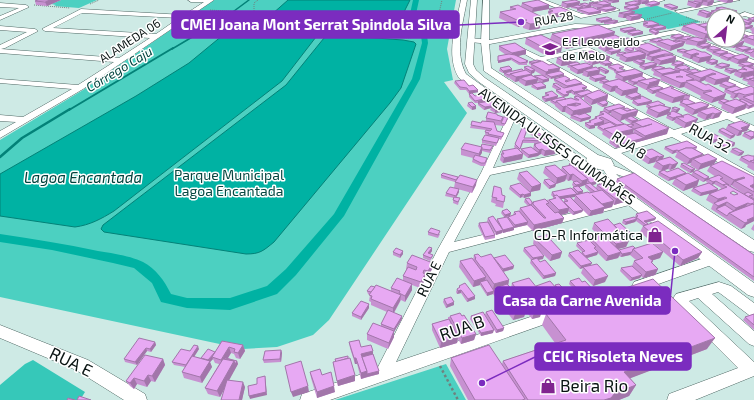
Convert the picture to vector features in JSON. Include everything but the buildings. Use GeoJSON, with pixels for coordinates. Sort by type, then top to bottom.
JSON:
{"type":"FeatureCollection","features":[{"type":"Feature","properties":{"kind":"main road","name":"AVENIDA ULISSES GUIMARÃES"},"geometry":{"type":"LineString","coordinates":[[464,0],[458,38],[457,66],[460,73],[513,114],[571,155],[599,161]]}},
{"type":"Feature","properties":{"kind":"main road","name":"AVENIDA ULISSES GUIMARÃES"},"geometry":{"type":"LineString","coordinates":[[474,0],[469,64],[477,77],[599,161],[633,201],[754,290]]}},
{"type":"Feature","properties":{"kind":"main road"},"geometry":{"type":"LineString","coordinates":[[485,42],[486,0]]}},
{"type":"Feature","properties":{"kind":"main road"},"geometry":{"type":"LineString","coordinates":[[458,38],[470,40]]}},
{"type":"Feature","properties":{"kind":"main road","name":"RUA 8"},"geometry":{"type":"LineString","coordinates":[[485,42],[487,69],[599,161],[754,247]]}},
{"type":"Feature","properties":{"kind":"street"},"geometry":{"type":"LineString","coordinates":[[191,0],[210,3]]}},
{"type":"Feature","properties":{"kind":"street"},"geometry":{"type":"LineString","coordinates":[[540,0],[577,16],[600,14],[617,9],[593,0]]}},
{"type":"Feature","properties":{"kind":"street"},"geometry":{"type":"LineString","coordinates":[[647,0],[652,2],[662,0]]}},
{"type":"Feature","properties":{"kind":"street"},"geometry":{"type":"LineString","coordinates":[[676,12],[737,0]]}},
{"type":"Feature","properties":{"kind":"street","name":"ALAMEDA 06"},"geometry":{"type":"LineString","coordinates":[[0,135],[80,87],[186,17],[210,3]]}},
{"type":"Feature","properties":{"kind":"street"},"geometry":{"type":"LineString","coordinates":[[0,5],[26,7],[0,18]]}},
{"type":"Feature","properties":{"kind":"street"},"geometry":{"type":"LineString","coordinates":[[157,36],[45,29],[81,11],[186,17]]}},
{"type":"Feature","properties":{"kind":"street"},"geometry":{"type":"LineString","coordinates":[[600,14],[622,23]]}},
{"type":"Feature","properties":{"kind":"street","name":"RUA 28"},"geometry":{"type":"LineString","coordinates":[[470,40],[485,42],[504,40],[575,26],[602,27],[644,19]]}},
{"type":"Feature","properties":{"kind":"street"},"geometry":{"type":"LineString","coordinates":[[0,28],[35,31],[3,47],[0,47]]}},
{"type":"Feature","properties":{"kind":"street"},"geometry":{"type":"LineString","coordinates":[[754,62],[675,32],[634,40],[754,92]]}},
{"type":"Feature","properties":{"kind":"street","name":"RUA 32"},"geometry":{"type":"LineString","coordinates":[[504,40],[754,179]]}},
{"type":"Feature","properties":{"kind":"street","name":"RUA 32"},"geometry":{"type":"LineString","coordinates":[[540,59],[586,48],[754,129]]}},
{"type":"Feature","properties":{"kind":"street"},"geometry":{"type":"LineString","coordinates":[[0,51],[122,60]]}},
{"type":"Feature","properties":{"kind":"street"},"geometry":{"type":"LineString","coordinates":[[0,80],[80,87]]}},
{"type":"Feature","properties":{"kind":"street"},"geometry":{"type":"LineString","coordinates":[[599,161],[673,134],[754,108]]}},
{"type":"Feature","properties":{"kind":"street","name":"RUA E"},"geometry":{"type":"LineString","coordinates":[[382,375],[444,249],[486,173],[513,114]]}},
{"type":"Feature","properties":{"kind":"street"},"geometry":{"type":"LineString","coordinates":[[0,118],[24,120]]}},
{"type":"Feature","properties":{"kind":"street"},"geometry":{"type":"LineString","coordinates":[[486,173],[571,155]]}},
{"type":"Feature","properties":{"kind":"street"},"geometry":{"type":"LineString","coordinates":[[599,161],[639,179]]}},
{"type":"Feature","properties":{"kind":"street"},"geometry":{"type":"LineString","coordinates":[[599,161],[614,178],[622,184]]}},
{"type":"Feature","properties":{"kind":"street"},"geometry":{"type":"LineString","coordinates":[[444,249],[633,201]]}},
{"type":"Feature","properties":{"kind":"street"},"geometry":{"type":"LineString","coordinates":[[623,291],[713,260]]}},
{"type":"Feature","properties":{"kind":"street"},"geometry":{"type":"LineString","coordinates":[[675,400],[753,370],[679,300],[681,298],[719,287],[754,311]]}},
{"type":"Feature","properties":{"kind":"street"},"geometry":{"type":"LineString","coordinates":[[700,292],[754,340]]}},
{"type":"Feature","properties":{"kind":"street","name":"RUA B"},"geometry":{"type":"LineString","coordinates":[[382,375],[570,309]]}},
{"type":"Feature","properties":{"kind":"street","name":"RUA E"},"geometry":{"type":"LineString","coordinates":[[0,331],[82,365],[139,400]]}},
{"type":"Feature","properties":{"kind":"street"},"geometry":{"type":"LineString","coordinates":[[308,400],[382,375]]}},
{"type":"Feature","properties":{"kind":"path"},"geometry":{"type":"LineString","coordinates":[[86,6],[99,0]]}},
{"type":"Feature","properties":{"kind":"path"},"geometry":{"type":"LineString","coordinates":[[258,0],[254,3],[253,25],[259,27],[409,38],[422,36],[458,38]]}},
{"type":"Feature","properties":{"kind":"path"},"geometry":{"type":"LineString","coordinates":[[429,36],[434,35],[442,0]]}},
{"type":"Feature","properties":{"kind":"path"},"geometry":{"type":"LineString","coordinates":[[40,3],[34,6],[72,8]]}},
{"type":"Feature","properties":{"kind":"path"},"geometry":{"type":"LineString","coordinates":[[210,3],[210,10],[254,13]]}},
{"type":"Feature","properties":{"kind":"path"},"geometry":{"type":"LineString","coordinates":[[644,19],[676,12],[699,21]]}},
{"type":"Feature","properties":{"kind":"path"},"geometry":{"type":"LineString","coordinates":[[644,19],[675,32]]}},
{"type":"Feature","properties":{"kind":"path"},"geometry":{"type":"LineString","coordinates":[[668,28],[699,21],[706,21]]}},
{"type":"Feature","properties":{"kind":"path"},"geometry":{"type":"LineString","coordinates":[[436,356],[458,400]]}},
{"type":"Feature","properties":{"kind":"green space"},"geometry":{"type":"Polygon","coordinates":[[[61,0],[97,0],[79,8],[54,6],[56,5],[51,4],[61,0]]]}},
{"type":"Feature","properties":{"kind":"green space","name":"Parque Municipal Lagoa Encantada"},"geometry":{"type":"Polygon","coordinates":[[[214,0],[456,0],[447,49],[453,80],[444,82],[467,113],[329,320],[313,335],[277,347],[243,349],[0,297],[0,140],[83,90],[214,0]]]}},
{"type":"Feature","properties":{"kind":"green space"},"geometry":{"type":"Polygon","coordinates":[[[655,5],[701,22],[668,29],[623,12],[655,5]]]}},
{"type":"Feature","properties":{"kind":"green space"},"geometry":{"type":"Polygon","coordinates":[[[446,364],[466,400],[335,400],[446,364]]]}},
{"type":"Feature","properties":{"kind":"shaded area"},"geometry":{"type":"Polygon","coordinates":[[[33,360],[85,392],[80,400],[0,400],[0,385],[25,364],[33,360]]]}},
{"type":"Feature","properties":{"kind":"water"},"geometry":{"type":"Polygon","coordinates":[[[288,0],[410,0],[394,32],[387,34],[262,25],[263,22],[288,0]]]}},
{"type":"Feature","properties":{"kind":"water","name":"Lagoa Encantada"},"geometry":{"type":"Polygon","coordinates":[[[237,29],[290,31],[316,37],[282,81],[105,217],[91,223],[75,227],[0,216],[0,174],[136,96],[189,63],[223,35],[237,29]]]}},
{"type":"Feature","properties":{"kind":"water","name":"Lagoa Encantada"},"geometry":{"type":"Polygon","coordinates":[[[334,35],[403,40],[414,42],[416,44],[401,88],[274,242],[267,248],[255,253],[246,254],[104,232],[101,229],[103,225],[286,85],[324,38],[334,35]]]}},
{"type":"Feature","properties":{"kind":"waterway","name":"Córrego Caju"},"geometry":{"type":"LineString","coordinates":[[172,49],[226,17],[249,0]]}},
{"type":"Feature","properties":{"kind":"waterway"},"geometry":{"type":"LineString","coordinates":[[0,238],[52,246],[113,258],[138,265],[157,280],[166,298],[187,303],[230,304],[272,290],[291,272],[338,216],[416,79],[425,43],[423,28],[413,14],[416,0]]}},
{"type":"Feature","properties":{"kind":"waterway","name":"Córrego Caju"},"geometry":{"type":"LineString","coordinates":[[69,110],[173,48]]}},
{"type":"Feature","properties":{"kind":"waterway","name":"Córrego Caju"},"geometry":{"type":"LineString","coordinates":[[0,157],[22,138],[70,109]]}},
{"type":"Feature","properties":{"kind":"place","name":"CMEI Joana Mont Serrat Spindola Silva"},"geometry":{"type":"Point","coordinates":[521,22]}},
{"type":"Feature","properties":{"kind":"place","name":"E.E Leovegildo de Melo"},"geometry":{"type":"Point","coordinates":[550,49]}},
{"type":"Feature","properties":{"kind":"place","name":"CD-R Informática"},"geometry":{"type":"Point","coordinates":[655,235]}},
{"type":"Feature","properties":{"kind":"place","name":"Casa da Carne Avenida"},"geometry":{"type":"Point","coordinates":[675,251]}},
{"type":"Feature","properties":{"kind":"place","name":"CEIC Risoleta Neves"},"geometry":{"type":"Point","coordinates":[482,383]}},
{"type":"Feature","properties":{"kind":"place","name":"Beira Rio"},"geometry":{"type":"Point","coordinates":[548,386]}}]}
